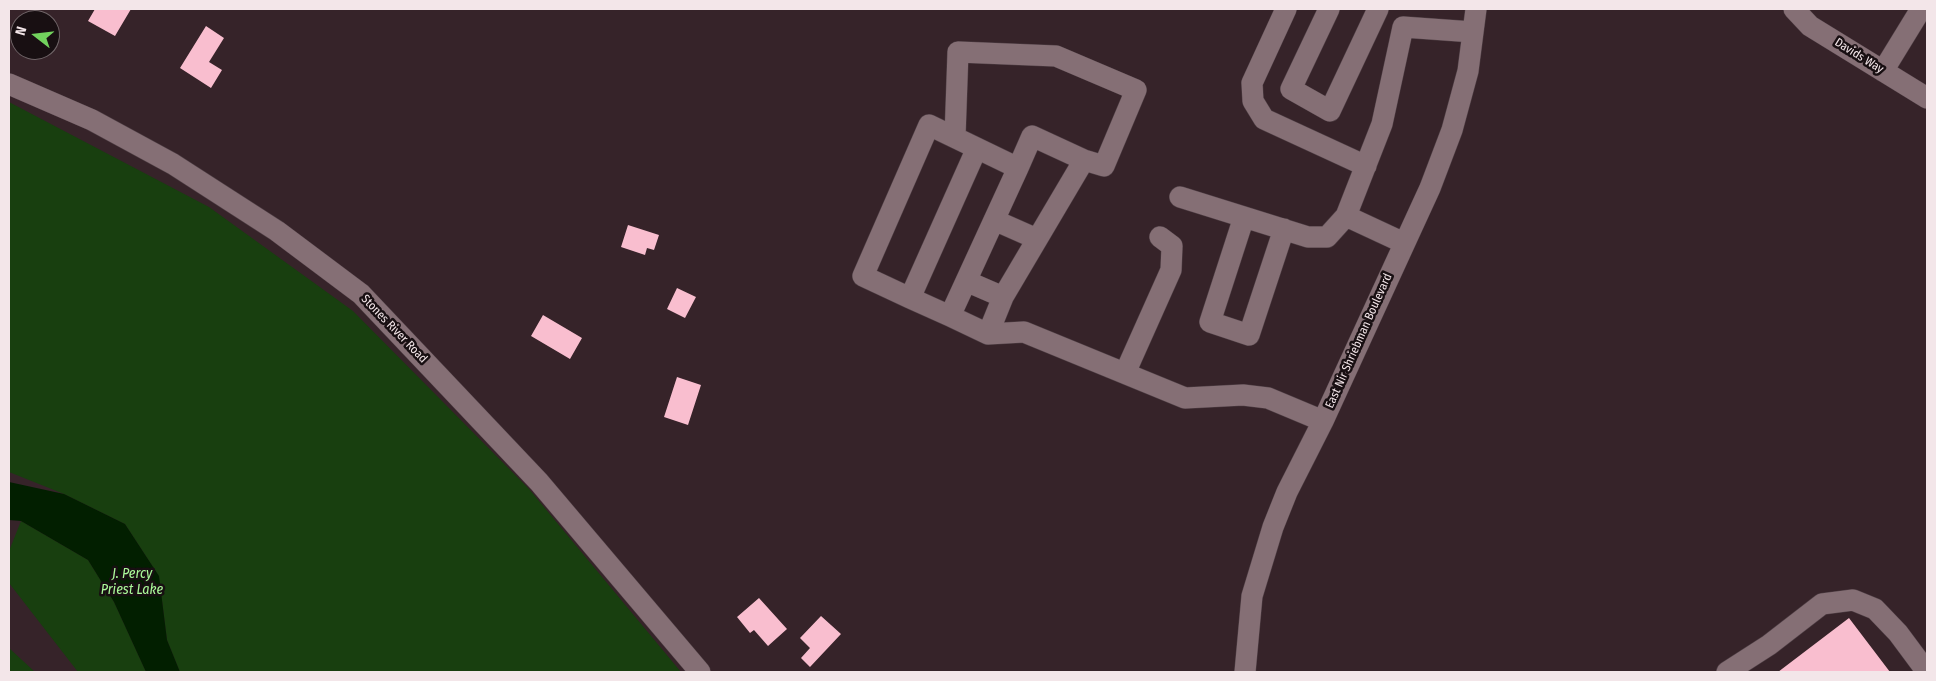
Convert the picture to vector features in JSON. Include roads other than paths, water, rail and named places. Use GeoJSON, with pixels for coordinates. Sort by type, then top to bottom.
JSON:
{"type":"FeatureCollection","features":[{"type":"Feature","properties":{"kind":"street"},"geometry":{"type":"LineString","coordinates":[[1286,9],[1252,83],[1253,101],[1264,119],[1366,166]]}},
{"type":"Feature","properties":{"kind":"street"},"geometry":{"type":"LineString","coordinates":[[1329,9],[1291,89],[1330,110],[1373,10],[1403,27],[1473,32]]}},
{"type":"Feature","properties":{"kind":"street","name":"East Nir Shriebman Boulevard"},"geometry":{"type":"LineString","coordinates":[[1245,672],[1252,596],[1273,527],[1430,188],[1452,130],[1468,71],[1476,9]]}},
{"type":"Feature","properties":{"kind":"street","name":"Davids Way"},"geometry":{"type":"LineString","coordinates":[[1794,9],[1810,26],[1927,98]]}},
{"type":"Feature","properties":{"kind":"street"},"geometry":{"type":"LineString","coordinates":[[1883,71],[1921,9]]}},
{"type":"Feature","properties":{"kind":"street"},"geometry":{"type":"LineString","coordinates":[[1180,197],[1308,237],[1327,237],[1346,216],[1382,124],[1403,27]]}},
{"type":"Feature","properties":{"kind":"street"},"geometry":{"type":"LineString","coordinates":[[950,316],[1032,136],[1084,160],[1104,166],[1136,90],[1056,56],[958,52],[955,138]]}},
{"type":"Feature","properties":{"kind":"street","name":"Stones River Road"},"geometry":{"type":"LineString","coordinates":[[9,84],[92,120],[173,164],[277,231],[361,294],[540,482],[700,672]]}},
{"type":"Feature","properties":{"kind":"street"},"geometry":{"type":"LineString","coordinates":[[1018,168],[929,125],[863,276],[988,334],[1024,332],[1185,398],[1243,395],[1268,398],[1323,421]]}},
{"type":"Feature","properties":{"kind":"street"},"geometry":{"type":"LineString","coordinates":[[910,298],[977,148]]}},
{"type":"Feature","properties":{"kind":"street"},"geometry":{"type":"LineString","coordinates":[[988,334],[1003,297],[1084,160]]}},
{"type":"Feature","properties":{"kind":"street"},"geometry":{"type":"LineString","coordinates":[[1346,216],[1404,243]]}},
{"type":"Feature","properties":{"kind":"street"},"geometry":{"type":"LineString","coordinates":[[1244,217],[1210,322],[1249,335],[1284,230]]}},
{"type":"Feature","properties":{"kind":"street"},"geometry":{"type":"LineString","coordinates":[[994,220],[1037,239]]}},
{"type":"Feature","properties":{"kind":"street"},"geometry":{"type":"LineString","coordinates":[[1124,373],[1171,270],[1172,246],[1160,237]]}},
{"type":"Feature","properties":{"kind":"street"},"geometry":{"type":"LineString","coordinates":[[966,281],[1003,297]]}},
{"type":"Feature","properties":{"kind":"street"},"geometry":{"type":"LineString","coordinates":[[1730,671],[1769,645],[1822,604],[1853,600],[1875,608],[1898,633],[1927,672]]}},
{"type":"Feature","properties":{"kind":"water","name":"J. Percy Priest Lake"},"geometry":{"type":"Polygon","coordinates":[[[9,482],[64,494],[125,524],[159,576],[167,640],[180,672],[146,672],[114,602],[88,560],[21,521],[9,520],[9,482]]]}}]}
